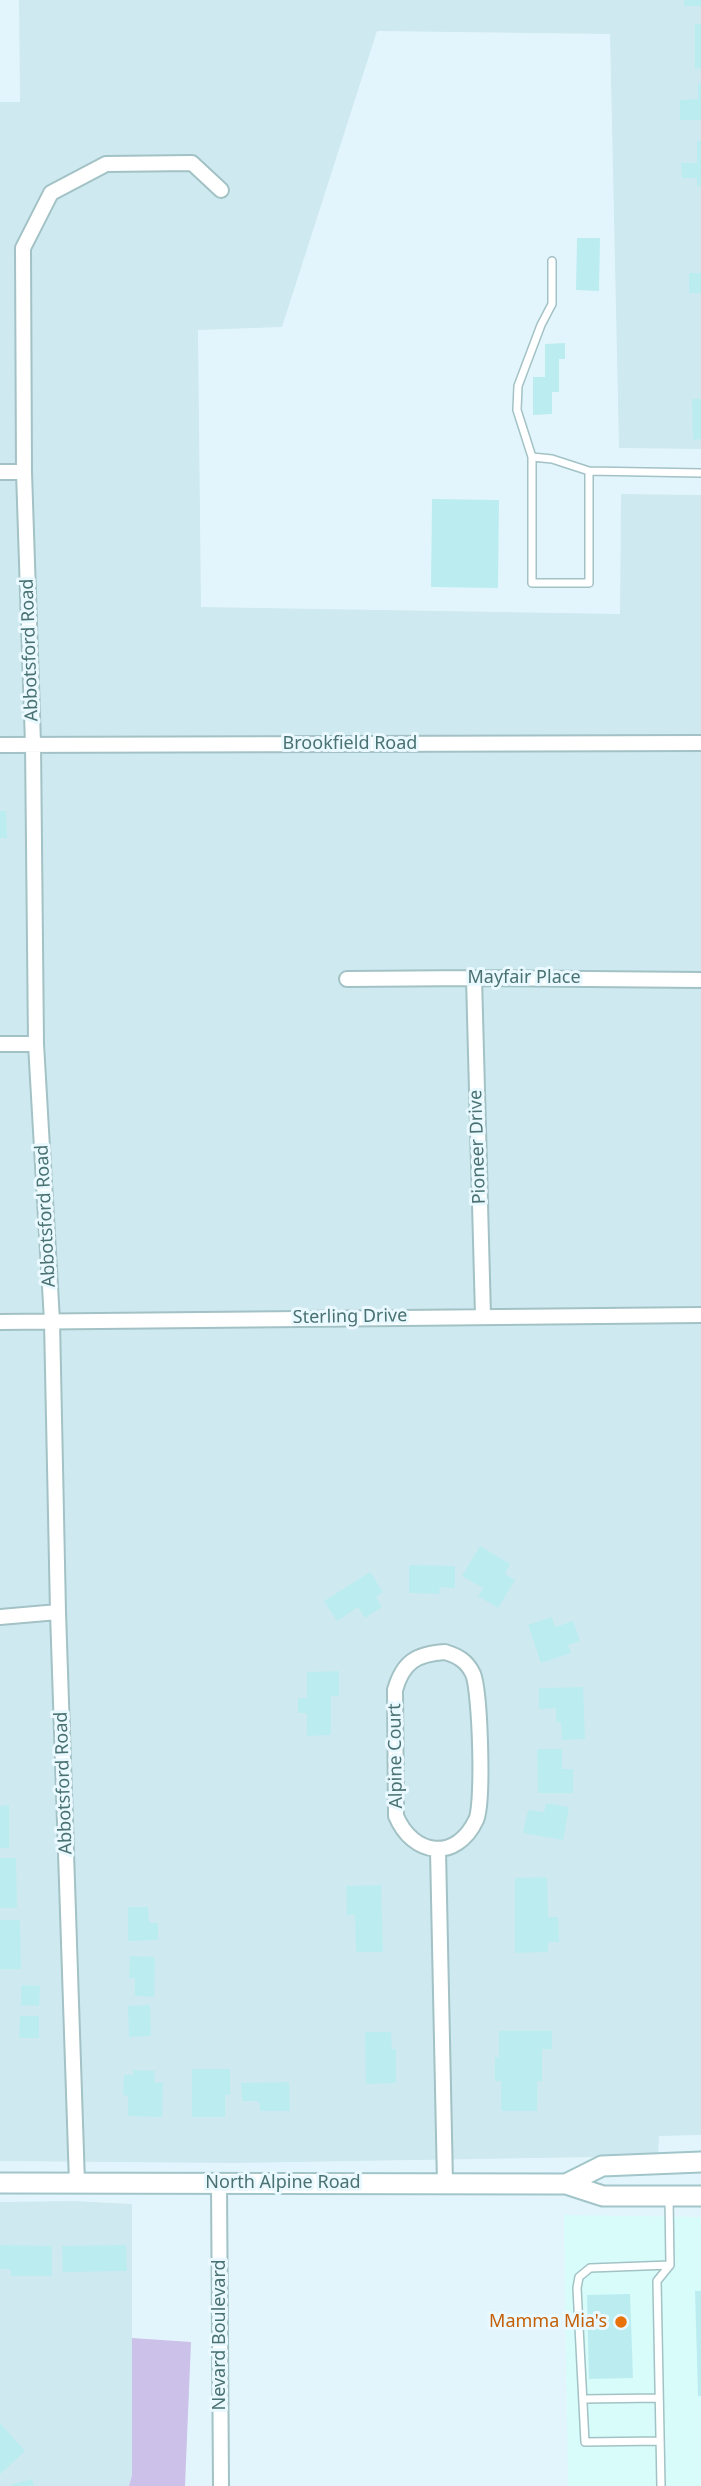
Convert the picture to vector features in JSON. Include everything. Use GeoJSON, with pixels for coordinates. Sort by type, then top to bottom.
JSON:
{"type":"FeatureCollection","features":[{"type":"Feature","properties":{"kind":"main road","name":"North Alpine Road"},"geometry":{"type":"LineString","coordinates":[[566,2184],[603,2166],[701,2162]]}},
{"type":"Feature","properties":{"kind":"main road","name":"North Alpine Road"},"geometry":{"type":"LineString","coordinates":[[0,2183],[566,2184],[603,2196],[701,2196]]}},
{"type":"Feature","properties":{"kind":"street","name":"Abbotsford Road"},"geometry":{"type":"LineString","coordinates":[[77,2183],[58,1612],[52,1321],[36,1044],[33,744],[24,472],[23,250],[51,193],[106,164],[192,163],[221,190]]}},
{"type":"Feature","properties":{"kind":"street"},"geometry":{"type":"LineString","coordinates":[[0,472],[24,472]]}},
{"type":"Feature","properties":{"kind":"street","name":"Brookfield Road"},"geometry":{"type":"LineString","coordinates":[[0,745],[701,743]]}},
{"type":"Feature","properties":{"kind":"street","name":"Pioneer Drive"},"geometry":{"type":"LineString","coordinates":[[474,978],[483,1316]]}},
{"type":"Feature","properties":{"kind":"street","name":"Mayfair Place"},"geometry":{"type":"LineString","coordinates":[[347,979],[701,980]]}},
{"type":"Feature","properties":{"kind":"street"},"geometry":{"type":"LineString","coordinates":[[0,1044],[36,1044]]}},
{"type":"Feature","properties":{"kind":"street","name":"Sterling Drive"},"geometry":{"type":"LineString","coordinates":[[0,1322],[701,1315]]}},
{"type":"Feature","properties":{"kind":"street"},"geometry":{"type":"LineString","coordinates":[[0,1617],[58,1612]]}},
{"type":"Feature","properties":{"kind":"street","name":"Alpine Court"},"geometry":{"type":"LineString","coordinates":[[445,1652],[466,1662],[477,1685],[480,1809],[468,1832],[448,1847],[438,1850],[411,1840],[400,1827],[396,1816],[395,1690],[399,1675],[413,1659],[445,1652]]}},
{"type":"Feature","properties":{"kind":"street"},"geometry":{"type":"LineString","coordinates":[[438,1850],[445,2183]]}},
{"type":"Feature","properties":{"kind":"street","name":"Nevard Boulevard"},"geometry":{"type":"LineString","coordinates":[[219,2183],[221,2486]]}},
{"type":"Feature","properties":{"kind":"lane"},"geometry":{"type":"LineString","coordinates":[[552,261],[552,304],[541,325],[518,386],[517,410],[532,457],[532,583],[589,583],[589,471]]}},
{"type":"Feature","properties":{"kind":"lane"},"geometry":{"type":"LineString","coordinates":[[532,457],[589,471],[701,473]]}},
{"type":"Feature","properties":{"kind":"lane"},"geometry":{"type":"LineString","coordinates":[[661,2486],[657,2281],[670,2264],[669,2196]]}},
{"type":"Feature","properties":{"kind":"lane"},"geometry":{"type":"LineString","coordinates":[[660,2441],[585,2442],[577,2288],[579,2277],[590,2268],[670,2264]]}},
{"type":"Feature","properties":{"kind":"lane"},"geometry":{"type":"LineString","coordinates":[[583,2399],[659,2399]]}},
{"type":"Feature","properties":{"kind":"shaded area"},"geometry":{"type":"Polygon","coordinates":[[[19,0],[701,0],[701,449],[619,448],[610,34],[377,31],[282,327],[198,330],[201,607],[620,614],[621,494],[701,495],[701,2135],[659,2136],[658,2156],[235,2163],[0,2161],[0,102],[20,102],[19,0]]]}},
{"type":"Feature","properties":{"kind":"shaded area"},"geometry":{"type":"Polygon","coordinates":[[[74,2201],[132,2204],[132,2475],[129,2486],[0,2486],[0,2202],[74,2201]]]}},
{"type":"Feature","properties":{"kind":"shaded area"},"geometry":{"type":"Polygon","coordinates":[[[564,2215],[701,2217],[701,2486],[568,2486],[564,2215]]]}},
{"type":"Feature","properties":{"kind":"shaded area"},"geometry":{"type":"Polygon","coordinates":[[[132,2338],[191,2342],[185,2486],[129,2486],[132,2475],[132,2338]]]}},
{"type":"Feature","properties":{"kind":"building"},"geometry":{"type":"Polygon","coordinates":[[[684,0],[701,0],[701,6],[684,6],[684,0]]]}},
{"type":"Feature","properties":{"kind":"building"},"geometry":{"type":"Polygon","coordinates":[[[695,24],[701,24],[701,68],[695,69],[695,24]]]}},
{"type":"Feature","properties":{"kind":"building"},"geometry":{"type":"Polygon","coordinates":[[[698,84],[701,84],[701,120],[680,120],[680,100],[698,99],[698,84]]]}},
{"type":"Feature","properties":{"kind":"building"},"geometry":{"type":"Polygon","coordinates":[[[697,141],[701,141],[701,186],[697,186],[697,178],[682,178],[681,163],[697,163],[697,141]]]}},
{"type":"Feature","properties":{"kind":"building"},"geometry":{"type":"Polygon","coordinates":[[[577,238],[600,238],[599,291],[576,290],[577,238]]]}},
{"type":"Feature","properties":{"kind":"building"},"geometry":{"type":"Polygon","coordinates":[[[689,273],[701,273],[701,293],[689,293],[689,273]]]}},
{"type":"Feature","properties":{"kind":"building"},"geometry":{"type":"Polygon","coordinates":[[[565,343],[565,359],[559,359],[559,392],[552,392],[552,414],[533,415],[533,377],[545,377],[545,344],[565,343]]]}},
{"type":"Feature","properties":{"kind":"building"},"geometry":{"type":"Polygon","coordinates":[[[692,399],[701,399],[701,439],[693,440],[692,399]]]}},
{"type":"Feature","properties":{"kind":"building"},"geometry":{"type":"Polygon","coordinates":[[[432,499],[499,500],[498,588],[431,587],[432,499]]]}},
{"type":"Feature","properties":{"kind":"building"},"geometry":{"type":"Polygon","coordinates":[[[0,811],[6,811],[7,838],[0,838],[0,811]]]}},
{"type":"Feature","properties":{"kind":"building"},"geometry":{"type":"Polygon","coordinates":[[[480,1546],[510,1564],[505,1574],[515,1580],[498,1608],[478,1596],[483,1588],[462,1576],[480,1546]]]}},
{"type":"Feature","properties":{"kind":"building"},"geometry":{"type":"Polygon","coordinates":[[[409,1565],[455,1566],[455,1588],[440,1587],[439,1594],[409,1593],[409,1565]]]}},
{"type":"Feature","properties":{"kind":"building"},"geometry":{"type":"Polygon","coordinates":[[[370,1572],[383,1592],[376,1597],[382,1607],[365,1618],[358,1607],[337,1621],[324,1601],[370,1572]]]}},
{"type":"Feature","properties":{"kind":"building"},"geometry":{"type":"Polygon","coordinates":[[[552,1617],[555,1627],[573,1621],[580,1641],[568,1645],[571,1653],[541,1663],[528,1625],[552,1617]]]}},
{"type":"Feature","properties":{"kind":"building"},"geometry":{"type":"Polygon","coordinates":[[[339,1671],[339,1696],[331,1696],[331,1735],[307,1736],[307,1713],[298,1713],[298,1698],[307,1698],[307,1672],[339,1671]]]}},
{"type":"Feature","properties":{"kind":"building"},"geometry":{"type":"Polygon","coordinates":[[[583,1687],[585,1739],[562,1740],[561,1722],[556,1722],[556,1708],[539,1709],[539,1688],[583,1687]]]}},
{"type":"Feature","properties":{"kind":"building"},"geometry":{"type":"Polygon","coordinates":[[[537,1749],[562,1749],[562,1769],[573,1769],[573,1793],[538,1793],[537,1749]]]}},
{"type":"Feature","properties":{"kind":"building"},"geometry":{"type":"Polygon","coordinates":[[[546,1803],[569,1807],[563,1840],[523,1833],[528,1810],[544,1812],[546,1803]]]}},
{"type":"Feature","properties":{"kind":"building"},"geometry":{"type":"Polygon","coordinates":[[[9,1805],[9,1848],[0,1848],[0,1806],[9,1805]]]}},
{"type":"Feature","properties":{"kind":"building"},"geometry":{"type":"Polygon","coordinates":[[[0,1858],[16,1858],[17,1908],[0,1908],[0,1858]]]}},
{"type":"Feature","properties":{"kind":"building"},"geometry":{"type":"Polygon","coordinates":[[[547,1877],[548,1917],[558,1917],[559,1942],[548,1942],[548,1952],[515,1953],[515,1878],[547,1877]]]}},
{"type":"Feature","properties":{"kind":"building"},"geometry":{"type":"Polygon","coordinates":[[[381,1885],[383,1952],[356,1952],[355,1915],[347,1915],[346,1886],[381,1885]]]}},
{"type":"Feature","properties":{"kind":"building"},"geometry":{"type":"Polygon","coordinates":[[[128,1907],[148,1907],[149,1923],[158,1923],[158,1940],[128,1941],[128,1907]]]}},
{"type":"Feature","properties":{"kind":"building"},"geometry":{"type":"Polygon","coordinates":[[[0,1920],[20,1920],[21,1969],[0,1969],[0,1920]]]}},
{"type":"Feature","properties":{"kind":"building"},"geometry":{"type":"Polygon","coordinates":[[[130,1956],[155,1957],[154,1997],[135,1996],[135,1978],[129,1978],[130,1956]]]}},
{"type":"Feature","properties":{"kind":"building"},"geometry":{"type":"Polygon","coordinates":[[[21,1985],[40,1986],[39,2006],[21,2005],[21,1985]]]}},
{"type":"Feature","properties":{"kind":"building"},"geometry":{"type":"Polygon","coordinates":[[[150,2005],[151,2036],[129,2037],[128,2006],[150,2005]]]}},
{"type":"Feature","properties":{"kind":"building"},"geometry":{"type":"Polygon","coordinates":[[[20,2016],[39,2016],[39,2038],[19,2038],[20,2016]]]}},
{"type":"Feature","properties":{"kind":"building"},"geometry":{"type":"Polygon","coordinates":[[[499,2031],[552,2031],[552,2049],[542,2049],[542,2081],[537,2081],[537,2111],[501,2111],[501,2081],[495,2081],[499,2031]]]}},
{"type":"Feature","properties":{"kind":"building"},"geometry":{"type":"Polygon","coordinates":[[[365,2032],[391,2032],[392,2049],[396,2049],[396,2083],[366,2084],[365,2032]]]}},
{"type":"Feature","properties":{"kind":"building"},"geometry":{"type":"Polygon","coordinates":[[[192,2069],[230,2069],[230,2095],[225,2095],[225,2117],[192,2117],[192,2069]]]}},
{"type":"Feature","properties":{"kind":"building"},"geometry":{"type":"Polygon","coordinates":[[[133,2070],[155,2071],[154,2082],[163,2083],[162,2117],[128,2116],[128,2096],[123,2095],[124,2075],[133,2075],[133,2070]]]}},
{"type":"Feature","properties":{"kind":"building"},"geometry":{"type":"Polygon","coordinates":[[[289,2082],[290,2111],[260,2111],[259,2101],[242,2101],[241,2083],[289,2082]]]}},
{"type":"Feature","properties":{"kind":"building"},"geometry":{"type":"Polygon","coordinates":[[[0,2245],[52,2246],[52,2276],[11,2276],[11,2269],[0,2269],[0,2245]]]}},
{"type":"Feature","properties":{"kind":"building"},"geometry":{"type":"Polygon","coordinates":[[[126,2245],[127,2271],[63,2272],[62,2246],[126,2245]]]}},
{"type":"Feature","properties":{"kind":"building"},"geometry":{"type":"Polygon","coordinates":[[[695,2291],[701,2291],[701,2396],[698,2396],[695,2291]]]}},
{"type":"Feature","properties":{"kind":"building"},"geometry":{"type":"Polygon","coordinates":[[[630,2294],[633,2378],[589,2379],[587,2295],[630,2294]]]}},
{"type":"Feature","properties":{"kind":"building"},"geometry":{"type":"Polygon","coordinates":[[[0,2423],[25,2451],[0,2474],[0,2423]]]}},
{"type":"Feature","properties":{"kind":"building"},"geometry":{"type":"Polygon","coordinates":[[[32,2479],[34,2486],[10,2486],[10,2485],[32,2479]]]}},
{"type":"Feature","properties":{"kind":"place","name":"Mamma Mia's"},"geometry":{"type":"Point","coordinates":[621,2322]}}]}
